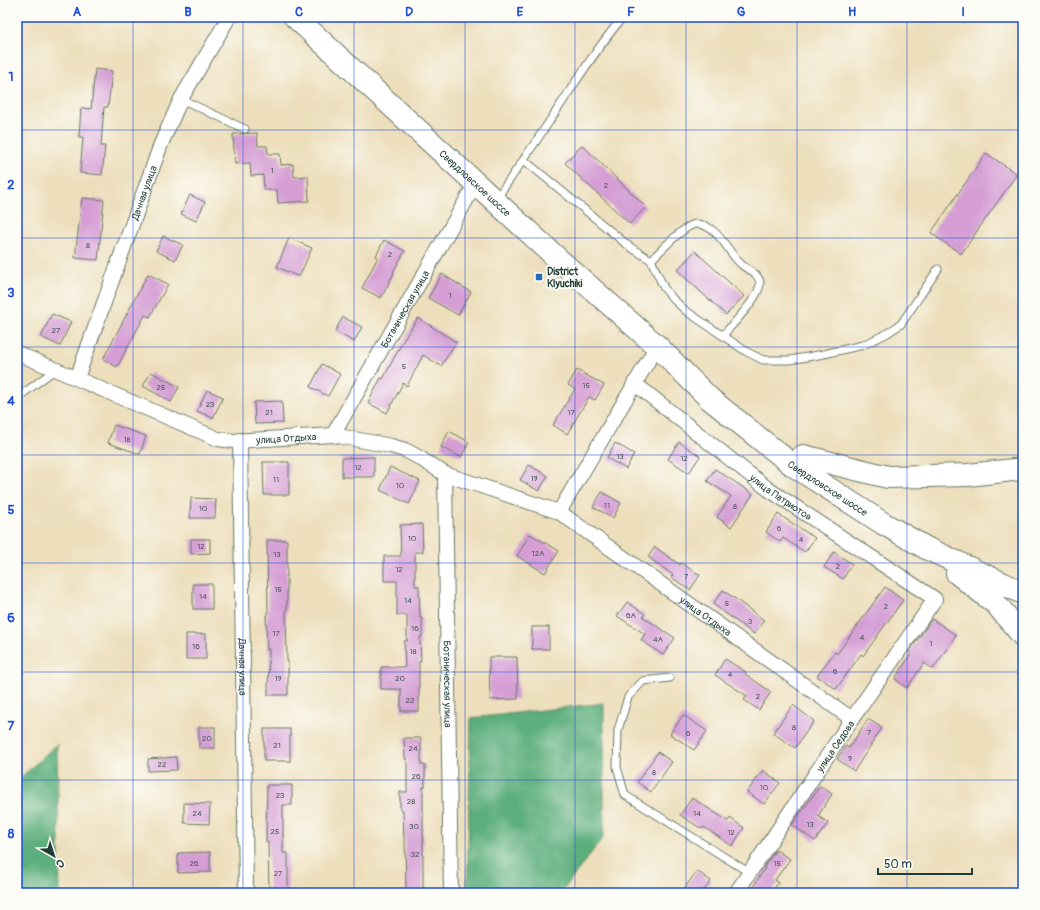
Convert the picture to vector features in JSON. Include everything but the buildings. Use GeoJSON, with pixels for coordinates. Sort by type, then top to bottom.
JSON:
{"type":"FeatureCollection","features":[{"type":"Feature","properties":{"kind":"main road","name":"Свердловское шоссе"},"geometry":{"type":"LineString","coordinates":[[295,17],[557,258],[657,346],[710,399],[794,466],[884,524],[926,548],[1023,594]]}},
{"type":"Feature","properties":{"kind":"main road","name":"Свердловское шоссе"},"geometry":{"type":"LineString","coordinates":[[657,346],[721,392],[803,456],[862,496],[950,546],[1023,579]]}},
{"type":"Feature","properties":{"kind":"main road"},"geometry":{"type":"LineString","coordinates":[[803,456],[888,477],[968,476],[1023,469]]}},
{"type":"Feature","properties":{"kind":"main road"},"geometry":{"type":"LineString","coordinates":[[926,548],[996,604],[1023,636]]}},
{"type":"Feature","properties":{"kind":"street","name":"Дачная улица"},"geometry":{"type":"LineString","coordinates":[[77,378],[161,144],[181,99],[229,17]]}},
{"type":"Feature","properties":{"kind":"street","name":"Ботаническая улица"},"geometry":{"type":"LineString","coordinates":[[333,435],[476,183]]}},
{"type":"Feature","properties":{"kind":"street"},"geometry":{"type":"LineString","coordinates":[[559,512],[657,346]]}},
{"type":"Feature","properties":{"kind":"street","name":"улица Отдыха"},"geometry":{"type":"LineString","coordinates":[[17,353],[218,439],[234,441],[333,435],[405,450],[445,474],[559,512],[852,719]]}},
{"type":"Feature","properties":{"kind":"street","name":"улица Патриотов"},"geometry":{"type":"LineString","coordinates":[[634,384],[768,488],[935,599]]}},
{"type":"Feature","properties":{"kind":"street","name":"Дачная улица"},"geometry":{"type":"LineString","coordinates":[[240,440],[246,893]]}},
{"type":"Feature","properties":{"kind":"street","name":"Ботаническая улица"},"geometry":{"type":"LineString","coordinates":[[445,474],[451,893]]}},
{"type":"Feature","properties":{"kind":"street","name":"улица Седова"},"geometry":{"type":"LineString","coordinates":[[736,893],[852,719],[935,599]]}},
{"type":"Feature","properties":{"kind":"lane"},"geometry":{"type":"LineString","coordinates":[[495,201],[577,79],[623,17]]}},
{"type":"Feature","properties":{"kind":"lane"},"geometry":{"type":"LineString","coordinates":[[181,99],[245,129]]}},
{"type":"Feature","properties":{"kind":"lane"},"geometry":{"type":"LineString","coordinates":[[524,160],[630,247],[651,260],[664,288],[672,299],[686,311],[747,352],[763,360],[790,360],[863,346],[901,324],[938,269]]}},
{"type":"Feature","properties":{"kind":"lane"},"geometry":{"type":"LineString","coordinates":[[651,260],[683,230],[691,225],[697,224],[712,230],[741,264],[758,276],[760,282],[758,291],[740,316],[723,335]]}},
{"type":"Feature","properties":{"kind":"lane"},"geometry":{"type":"LineString","coordinates":[[17,398],[56,369]]}},
{"type":"Feature","properties":{"kind":"lane"},"geometry":{"type":"LineString","coordinates":[[670,678],[644,681],[628,697],[618,730],[617,753],[617,768],[626,795],[750,873]]}},
{"type":"Feature","properties":{"kind":"green space"},"geometry":{"type":"Polygon","coordinates":[[[604,703],[604,836],[561,893],[467,893],[471,718],[604,703]]]}},
{"type":"Feature","properties":{"kind":"green space"},"geometry":{"type":"Polygon","coordinates":[[[57,744],[60,893],[17,893],[17,781],[57,744]]]}},
{"type":"Feature","properties":{"kind":"place","name":"District Klyuchiki"},"geometry":{"type":"Point","coordinates":[539,277]}}]}
